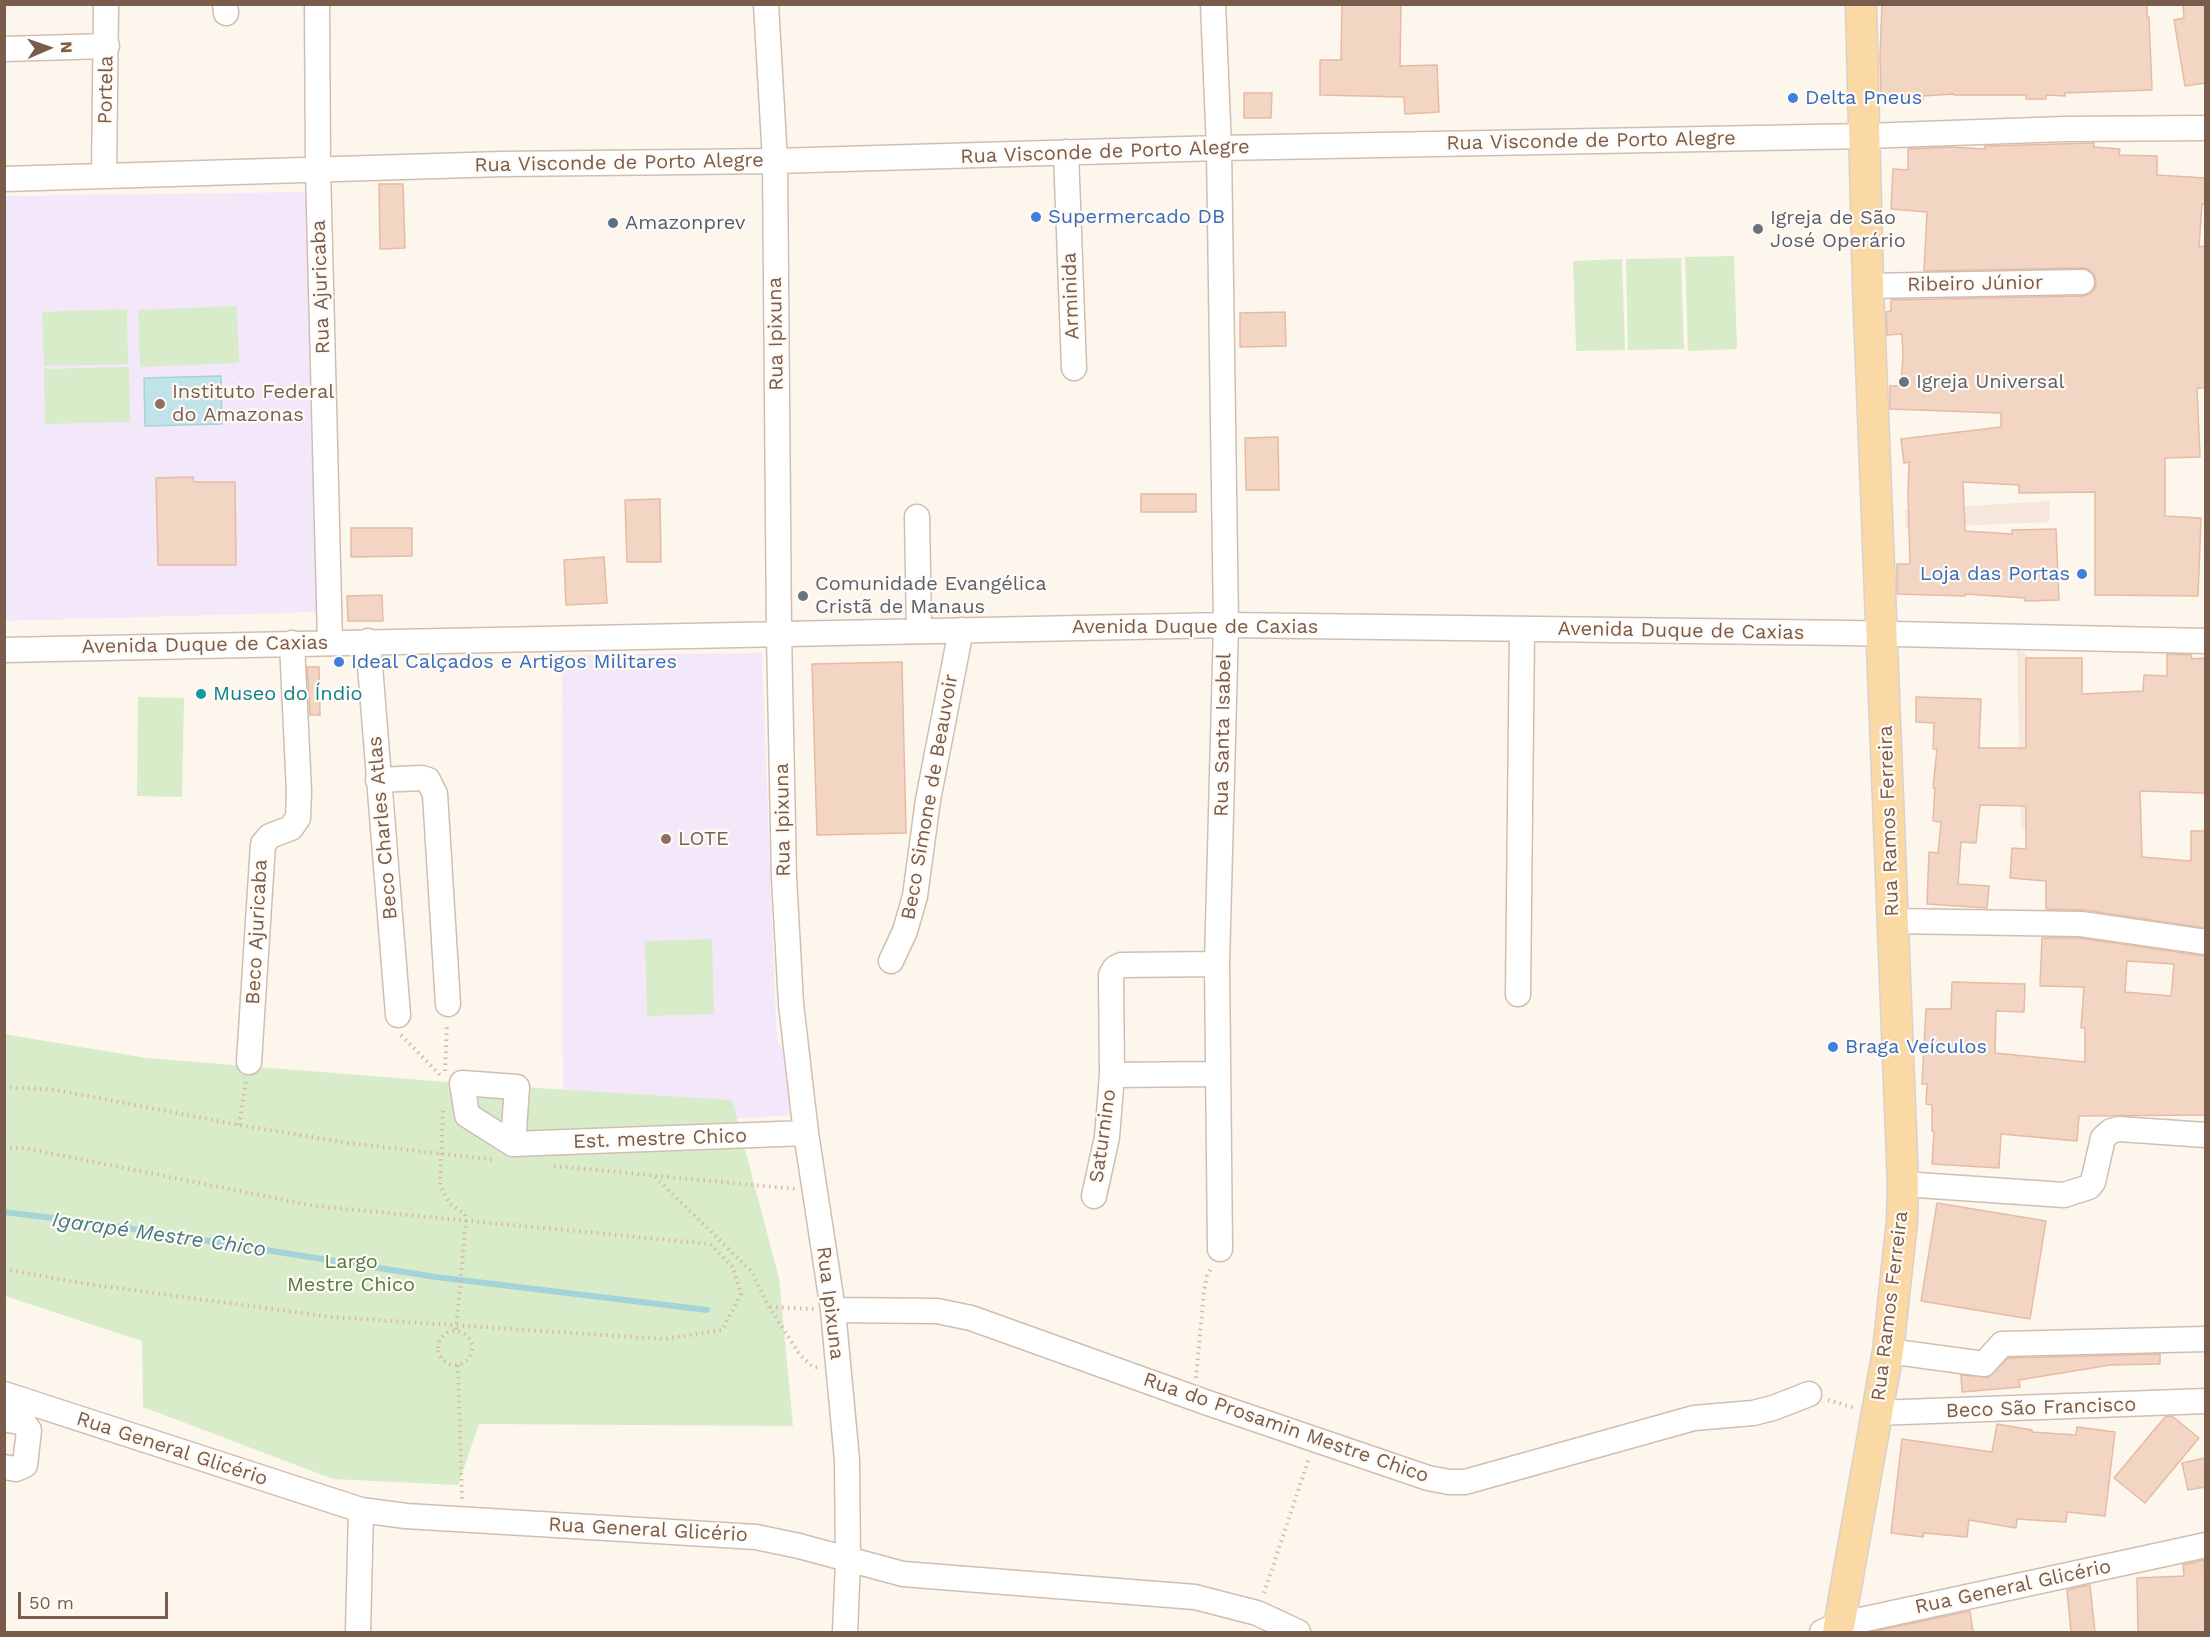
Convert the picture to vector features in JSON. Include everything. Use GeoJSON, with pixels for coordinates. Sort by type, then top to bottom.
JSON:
{"type":"FeatureCollection","features":[{"type":"Feature","properties":{"kind":"main road","name":"Rua Ramos Ferreira"},"geometry":{"type":"LineString","coordinates":[[1832,1630],[1888,1352],[1902,1221],[1903,1184],[1868,286],[1861,4]]}},
{"type":"Feature","properties":{"kind":"street","name":"Portela"},"geometry":{"type":"LineString","coordinates":[[104,177],[106,4]]}},
{"type":"Feature","properties":{"kind":"street","name":"Rua Ajuricaba"},"geometry":{"type":"LineString","coordinates":[[317,4],[318,169],[330,642]]}},
{"type":"Feature","properties":{"kind":"street","name":"Rua Ipixuna"},"geometry":{"type":"LineString","coordinates":[[766,4],[775,161],[779,634],[784,877],[790,1004],[806,1133],[833,1310],[847,1460],[848,1561],[845,1632]]}},
{"type":"Feature","properties":{"kind":"street","name":"Rua Santa Isabel"},"geometry":{"type":"LineString","coordinates":[[1214,4],[1219,148],[1226,625],[1217,964],[1220,1249]]}},
{"type":"Feature","properties":{"kind":"street"},"geometry":{"type":"LineString","coordinates":[[4,49],[107,46]]}},
{"type":"Feature","properties":{"kind":"street","name":"Rua Visconde de Porto Alegre"},"geometry":{"type":"LineString","coordinates":[[4,179],[503,164],[775,161],[1219,148],[1866,136],[2065,129],[2205,128]]}},
{"type":"Feature","properties":{"kind":"street","name":"Arminida"},"geometry":{"type":"LineString","coordinates":[[1066,152],[1074,368]]}},
{"type":"Feature","properties":{"kind":"street","name":"Ribeiro Júnior"},"geometry":{"type":"LineString","coordinates":[[1868,286],[2082,282]]}},
{"type":"Feature","properties":{"kind":"street"},"geometry":{"type":"LineString","coordinates":[[917,517],[919,631]]}},
{"type":"Feature","properties":{"kind":"street","name":"Avenida Duque de Caxias"},"geometry":{"type":"LineString","coordinates":[[4,650],[1226,625],[2205,641]]}},
{"type":"Feature","properties":{"kind":"street"},"geometry":{"type":"LineString","coordinates":[[1518,994],[1522,629]]}},
{"type":"Feature","properties":{"kind":"street","name":"Beco Simone de Beauvoir"},"geometry":{"type":"LineString","coordinates":[[891,961],[905,931],[915,896],[928,800],[961,630]]}},
{"type":"Feature","properties":{"kind":"street","name":"Beco Charles Atlas"},"geometry":{"type":"LineString","coordinates":[[368,641],[398,1015]]}},
{"type":"Feature","properties":{"kind":"street","name":"Beco Ajuricaba"},"geometry":{"type":"LineString","coordinates":[[249,1062],[262,844],[270,836],[291,828],[298,818],[299,792],[292,643]]}},
{"type":"Feature","properties":{"kind":"street"},"geometry":{"type":"LineString","coordinates":[[378,780],[422,778],[428,780],[435,794],[447,1004]]}},
{"type":"Feature","properties":{"kind":"street"},"geometry":{"type":"LineString","coordinates":[[1894,921],[2081,924],[2205,942]]}},
{"type":"Feature","properties":{"kind":"street","name":"Saturnino"},"geometry":{"type":"LineString","coordinates":[[1094,1196],[1107,1137],[1112,1075],[1111,975],[1115,968],[1121,965],[1217,964]]}},
{"type":"Feature","properties":{"kind":"street","name":"Saturnino"},"geometry":{"type":"LineString","coordinates":[[1112,1075],[1217,1074]]}},
{"type":"Feature","properties":{"kind":"street"},"geometry":{"type":"LineString","coordinates":[[1903,1184],[2064,1194],[2089,1187],[2093,1182],[2103,1138],[2111,1131],[2119,1129],[2205,1135]]}},
{"type":"Feature","properties":{"kind":"street","name":"Est. mestre Chico"},"geometry":{"type":"LineString","coordinates":[[507,1153],[806,1133]]}},
{"type":"Feature","properties":{"kind":"street","name":"Rua do Prosamin Mestre Chico"},"geometry":{"type":"LineString","coordinates":[[833,1310],[937,1311],[971,1318],[1314,1440],[1428,1478],[1449,1482],[1465,1482],[1694,1418],[1753,1413],[1809,1394]]}},
{"type":"Feature","properties":{"kind":"street"},"geometry":{"type":"LineString","coordinates":[[1888,1352],[1984,1364],[2002,1344],[2205,1339]]}},
{"type":"Feature","properties":{"kind":"street","name":"Rua General Glicério"},"geometry":{"type":"LineString","coordinates":[[4,1394],[361,1510],[406,1516],[756,1537],[800,1546],[848,1561],[903,1574],[1195,1597],[1257,1623],[1298,1632]]}},
{"type":"Feature","properties":{"kind":"street","name":"Beco São Francisco"},"geometry":{"type":"LineString","coordinates":[[1876,1414],[2205,1401]]}},
{"type":"Feature","properties":{"kind":"street"},"geometry":{"type":"LineString","coordinates":[[4,1419],[24,1423],[29,1430],[25,1465],[16,1469],[4,1467]]}},
{"type":"Feature","properties":{"kind":"street"},"geometry":{"type":"LineString","coordinates":[[358,1632],[361,1510]]}},
{"type":"Feature","properties":{"kind":"street","name":"Rua General Glicério"},"geometry":{"type":"LineString","coordinates":[[1832,1630],[2205,1545]]}},
{"type":"Feature","properties":{"kind":"path"},"geometry":{"type":"LineString","coordinates":[[398,1015],[401,1035],[444,1080]]}},
{"type":"Feature","properties":{"kind":"path"},"geometry":{"type":"LineString","coordinates":[[239,1125],[249,1062]]}},
{"type":"Feature","properties":{"kind":"path"},"geometry":{"type":"LineString","coordinates":[[4,1087],[57,1090],[239,1125],[348,1143],[507,1153]]}},
{"type":"Feature","properties":{"kind":"path"},"geometry":{"type":"LineString","coordinates":[[4,1148],[24,1148],[315,1206],[710,1244],[733,1267],[741,1294],[722,1330],[664,1339],[331,1317],[4,1269]]}},
{"type":"Feature","properties":{"kind":"path"},"geometry":{"type":"LineString","coordinates":[[548,1166],[815,1191]]}},
{"type":"Feature","properties":{"kind":"path"},"geometry":{"type":"LineString","coordinates":[[655,1176],[752,1272],[770,1307],[801,1355],[813,1366],[839,1373]]}},
{"type":"Feature","properties":{"kind":"path"},"geometry":{"type":"LineString","coordinates":[[456,1330],[466,1224]]}},
{"type":"Feature","properties":{"kind":"path"},"geometry":{"type":"LineString","coordinates":[[1208,1403],[1212,1390],[1196,1383],[1204,1291],[1207,1276],[1220,1249]]}},
{"type":"Feature","properties":{"kind":"path"},"geometry":{"type":"LineString","coordinates":[[770,1307],[833,1310]]}},
{"type":"Feature","properties":{"kind":"path"},"geometry":{"type":"LineString","coordinates":[[451,1330],[462,1332],[470,1339],[472,1350],[467,1360],[458,1365],[447,1364],[439,1356],[437,1345],[442,1335],[451,1330]]}},
{"type":"Feature","properties":{"kind":"path"},"geometry":{"type":"LineString","coordinates":[[458,1365],[462,1519]]}},
{"type":"Feature","properties":{"kind":"path"},"geometry":{"type":"LineString","coordinates":[[1809,1394],[1876,1414]]}},
{"type":"Feature","properties":{"kind":"path"},"geometry":{"type":"LineString","coordinates":[[1257,1623],[1314,1440]]}},
{"type":"Feature","properties":{"kind":"shaded area","name":"Instituto Federal do Amazonas"},"geometry":{"type":"Polygon","coordinates":[[[308,192],[321,612],[5,621],[4,196],[308,192]]]}},
{"type":"Feature","properties":{"kind":"shaded area"},"geometry":{"type":"Polygon","coordinates":[[[2050,501],[2049,522],[1906,528],[1905,510],[2050,501]]]}},
{"type":"Feature","properties":{"kind":"shaded area"},"geometry":{"type":"Polygon","coordinates":[[[2017,650],[2027,653],[2033,829],[2021,829],[2017,650]]]}},
{"type":"Feature","properties":{"kind":"shaded area","name":"LOTE"},"geometry":{"type":"Polygon","coordinates":[[[762,653],[776,1024],[778,1043],[785,1050],[794,1115],[563,1129],[562,655],[762,653]]]}},
{"type":"Feature","properties":{"kind":"green space"},"geometry":{"type":"Polygon","coordinates":[[[1734,256],[1737,349],[1688,351],[1685,257],[1734,256]]]}},
{"type":"Feature","properties":{"kind":"green space"},"geometry":{"type":"Polygon","coordinates":[[[1681,258],[1684,349],[1628,350],[1626,259],[1681,258]]]}},
{"type":"Feature","properties":{"kind":"green space"},"geometry":{"type":"Polygon","coordinates":[[[1622,259],[1625,350],[1576,351],[1573,261],[1622,259]]]}},
{"type":"Feature","properties":{"kind":"green space"},"geometry":{"type":"Polygon","coordinates":[[[237,306],[239,363],[140,367],[138,310],[237,306]]]}},
{"type":"Feature","properties":{"kind":"green space"},"geometry":{"type":"Polygon","coordinates":[[[127,309],[128,364],[44,366],[42,312],[127,309]]]}},
{"type":"Feature","properties":{"kind":"green space"},"geometry":{"type":"Polygon","coordinates":[[[129,367],[130,422],[45,424],[44,369],[129,367]]]}},
{"type":"Feature","properties":{"kind":"green space"},"geometry":{"type":"Polygon","coordinates":[[[138,697],[184,698],[182,797],[137,796],[138,697]]]}},
{"type":"Feature","properties":{"kind":"green space"},"geometry":{"type":"Polygon","coordinates":[[[712,939],[714,1014],[647,1016],[645,941],[712,939]]]}},
{"type":"Feature","properties":{"kind":"green space","name":"Largo Mestre Chico"},"geometry":{"type":"Polygon","coordinates":[[[4,1034],[146,1058],[471,1084],[732,1100],[779,1278],[793,1426],[479,1424],[458,1485],[333,1479],[143,1407],[142,1341],[5,1296],[4,1034]]]}},
{"type":"Feature","properties":{"kind":"water"},"geometry":{"type":"Polygon","coordinates":[[[221,376],[222,424],[145,426],[144,378],[221,376]]]}},
{"type":"Feature","properties":{"kind":"building"},"geometry":{"type":"Polygon","coordinates":[[[1342,4],[1401,4],[1400,66],[1437,65],[1439,112],[1405,114],[1404,97],[1320,95],[1320,60],[1341,60],[1342,4]]]}},
{"type":"Feature","properties":{"kind":"building"},"geometry":{"type":"Polygon","coordinates":[[[1882,4],[2147,4],[2152,90],[2065,93],[2065,96],[2046,95],[2046,99],[2026,99],[2026,95],[1954,94],[1923,96],[1923,100],[1881,98],[1882,4]]]}},
{"type":"Feature","properties":{"kind":"building"},"geometry":{"type":"Polygon","coordinates":[[[2183,4],[2205,4],[2205,83],[2185,86],[2174,20],[2184,18],[2183,4]]]}},
{"type":"Feature","properties":{"kind":"building"},"geometry":{"type":"Polygon","coordinates":[[[1244,93],[1272,93],[1271,118],[1244,118],[1244,93]]]}},
{"type":"Feature","properties":{"kind":"building"},"geometry":{"type":"Polygon","coordinates":[[[2094,143],[2094,147],[2120,149],[2119,155],[2157,156],[2157,175],[2205,178],[2205,204],[2202,204],[2199,247],[2205,246],[2205,388],[2197,388],[2200,457],[2165,458],[2165,516],[2201,518],[2198,596],[2095,595],[2095,492],[2019,493],[2019,485],[1963,482],[1965,531],[2012,534],[2012,530],[2056,529],[2059,600],[2025,601],[2025,598],[1965,594],[1965,596],[1897,594],[1897,564],[1910,564],[1909,462],[1904,463],[1901,439],[2001,427],[2001,413],[1890,409],[1890,386],[1901,386],[1903,353],[1902,334],[1887,335],[1886,312],[1891,311],[1891,300],[2082,296],[2090,294],[2096,282],[2094,274],[2082,268],[1924,271],[1927,212],[1891,209],[1893,169],[1908,170],[1908,149],[1950,147],[1985,149],[1985,146],[2094,143]]]}},
{"type":"Feature","properties":{"kind":"building"},"geometry":{"type":"Polygon","coordinates":[[[379,184],[403,184],[405,248],[380,249],[379,184]]]}},
{"type":"Feature","properties":{"kind":"building"},"geometry":{"type":"Polygon","coordinates":[[[1285,312],[1286,346],[1240,347],[1240,313],[1285,312]]]}},
{"type":"Feature","properties":{"kind":"building"},"geometry":{"type":"Polygon","coordinates":[[[1278,437],[1279,490],[1246,490],[1245,438],[1278,437]]]}},
{"type":"Feature","properties":{"kind":"building"},"geometry":{"type":"Polygon","coordinates":[[[193,477],[194,482],[235,482],[236,565],[158,565],[156,478],[193,477]]]}},
{"type":"Feature","properties":{"kind":"building"},"geometry":{"type":"Polygon","coordinates":[[[1141,494],[1196,494],[1196,512],[1141,512],[1141,494]]]}},
{"type":"Feature","properties":{"kind":"building"},"geometry":{"type":"Polygon","coordinates":[[[660,499],[661,562],[627,562],[625,500],[660,499]]]}},
{"type":"Feature","properties":{"kind":"building"},"geometry":{"type":"Polygon","coordinates":[[[351,528],[412,528],[412,556],[351,557],[351,528]]]}},
{"type":"Feature","properties":{"kind":"building"},"geometry":{"type":"Polygon","coordinates":[[[604,557],[607,603],[566,605],[564,560],[604,557]]]}},
{"type":"Feature","properties":{"kind":"building"},"geometry":{"type":"Polygon","coordinates":[[[382,595],[383,621],[348,621],[347,596],[382,595]]]}},
{"type":"Feature","properties":{"kind":"building"},"geometry":{"type":"Polygon","coordinates":[[[2167,654],[2191,655],[2192,659],[2205,658],[2205,793],[2140,791],[2142,857],[2191,861],[2191,831],[2205,831],[2205,928],[2083,910],[2046,909],[2046,881],[2010,878],[2012,848],[2026,849],[2026,806],[1980,805],[1976,843],[1961,842],[1958,884],[1989,886],[1987,908],[1927,904],[1929,852],[1938,853],[1941,822],[1933,821],[1935,788],[1933,788],[1937,749],[1933,749],[1934,723],[1916,722],[1916,697],[1981,699],[1979,748],[2026,748],[2026,658],[2082,658],[2082,694],[2143,691],[2144,675],[2167,676],[2167,654]]]}},
{"type":"Feature","properties":{"kind":"building"},"geometry":{"type":"Polygon","coordinates":[[[902,662],[906,833],[817,835],[812,664],[902,662]]]}},
{"type":"Feature","properties":{"kind":"building"},"geometry":{"type":"Polygon","coordinates":[[[307,667],[319,667],[320,715],[310,715],[307,667]]]}},
{"type":"Feature","properties":{"kind":"building"},"geometry":{"type":"Polygon","coordinates":[[[2042,938],[2080,938],[2205,956],[2205,1115],[2079,1116],[2077,1141],[2001,1134],[1999,1168],[1932,1164],[1934,1131],[1932,1131],[1932,1105],[1926,1104],[1927,1084],[1922,1084],[1926,1009],[1951,1009],[1952,982],[2025,984],[2024,1012],[1996,1011],[1995,1053],[2085,1062],[2085,1028],[2081,1028],[2084,987],[2040,986],[2042,938]],[[2127,961],[2125,992],[2171,996],[2174,964],[2127,961]]]}},
{"type":"Feature","properties":{"kind":"building"},"geometry":{"type":"Polygon","coordinates":[[[1937,1203],[2046,1221],[2030,1319],[1921,1301],[1937,1203]]]}},
{"type":"Feature","properties":{"kind":"building"},"geometry":{"type":"Polygon","coordinates":[[[2160,1354],[2160,1364],[2110,1365],[2019,1380],[2020,1387],[1962,1392],[1961,1375],[1988,1377],[2008,1358],[2160,1354]]]}},
{"type":"Feature","properties":{"kind":"building"},"geometry":{"type":"Polygon","coordinates":[[[2172,1416],[2199,1438],[2145,1503],[2114,1478],[2165,1417],[2172,1416]]]}},
{"type":"Feature","properties":{"kind":"building"},"geometry":{"type":"Polygon","coordinates":[[[1997,1424],[2032,1430],[2032,1432],[2076,1435],[2077,1427],[2115,1432],[2105,1516],[2067,1512],[2066,1522],[2017,1519],[2016,1528],[1969,1520],[1967,1537],[1924,1533],[1923,1537],[1891,1533],[1902,1439],[1992,1452],[1997,1424]]]}},
{"type":"Feature","properties":{"kind":"building"},"geometry":{"type":"Polygon","coordinates":[[[2205,1458],[2205,1487],[2188,1490],[2182,1463],[2205,1458]]]}},
{"type":"Feature","properties":{"kind":"building"},"geometry":{"type":"Polygon","coordinates":[[[2204,1560],[2205,1632],[2138,1632],[2137,1578],[2184,1576],[2183,1565],[2204,1560]]]}},
{"type":"Feature","properties":{"kind":"building"},"geometry":{"type":"Polygon","coordinates":[[[2090,1585],[2095,1632],[2071,1632],[2067,1590],[2090,1585]]]}},
{"type":"Feature","properties":{"kind":"building"},"geometry":{"type":"Polygon","coordinates":[[[1970,1611],[1973,1632],[1871,1632],[1970,1611]]]}},
{"type":"Feature","properties":{"kind":"waterway","name":"Igarapé Mestre Chico"},"geometry":{"type":"LineString","coordinates":[[4,1212],[95,1223],[436,1277],[707,1310]]}},
{"type":"Feature","properties":{"kind":"place","name":"Delta Pneus"},"geometry":{"type":"Point","coordinates":[1793,98]}},
{"type":"Feature","properties":{"kind":"place","name":"Supermercado DB"},"geometry":{"type":"Point","coordinates":[1036,217]}},
{"type":"Feature","properties":{"kind":"place","name":"Amazonprev"},"geometry":{"type":"Point","coordinates":[613,223]}},
{"type":"Feature","properties":{"kind":"place","name":"Igreja de São José Operário"},"geometry":{"type":"Point","coordinates":[1758,229]}},
{"type":"Feature","properties":{"kind":"place","name":"Igreja Universal"},"geometry":{"type":"Point","coordinates":[1904,382]}},
{"type":"Feature","properties":{"kind":"place","name":"Instituto Federal do Amazonas"},"geometry":{"type":"Point","coordinates":[160,404]}},
{"type":"Feature","properties":{"kind":"place","name":"Loja das Portas"},"geometry":{"type":"Point","coordinates":[2082,574]}},
{"type":"Feature","properties":{"kind":"place","name":"Comunidade Evangélica Cristã de Manaus"},"geometry":{"type":"Point","coordinates":[803,596]}},
{"type":"Feature","properties":{"kind":"place","name":"Ideal Calçados e Artigos Militares"},"geometry":{"type":"Point","coordinates":[339,662]}},
{"type":"Feature","properties":{"kind":"place","name":"Museo do Índio"},"geometry":{"type":"Point","coordinates":[201,694]}},
{"type":"Feature","properties":{"kind":"place","name":"LOTE"},"geometry":{"type":"Point","coordinates":[666,839]}},
{"type":"Feature","properties":{"kind":"place","name":"Braga Veículos"},"geometry":{"type":"Point","coordinates":[1833,1047]}}]}
